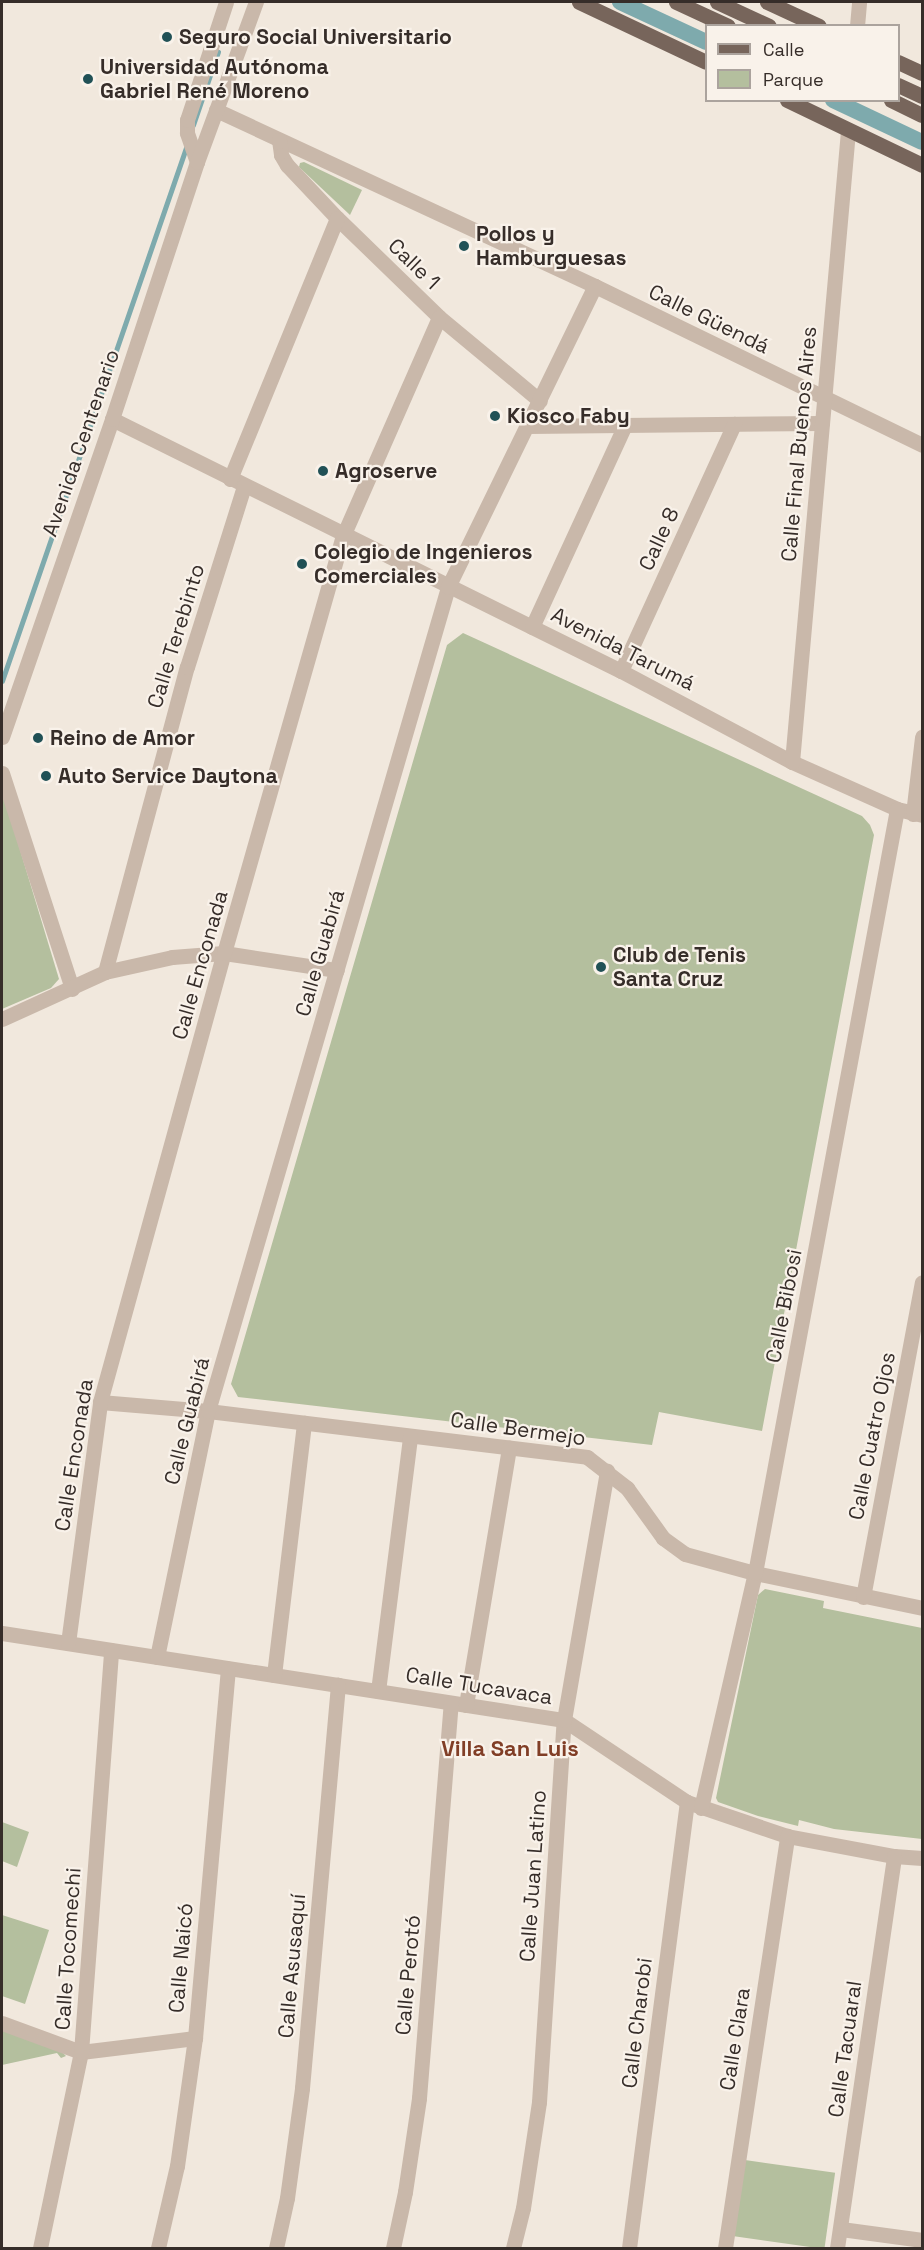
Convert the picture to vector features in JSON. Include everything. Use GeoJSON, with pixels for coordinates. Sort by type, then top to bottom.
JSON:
{"type":"FeatureCollection","features":[{"type":"Feature","properties":{"kind":"main road"},"geometry":{"type":"LineString","coordinates":[[579,2],[705,62]]}},
{"type":"Feature","properties":{"kind":"main road"},"geometry":{"type":"LineString","coordinates":[[676,2],[724,24]]}},
{"type":"Feature","properties":{"kind":"main road"},"geometry":{"type":"LineString","coordinates":[[717,2],[765,24]]}},
{"type":"Feature","properties":{"kind":"main road"},"geometry":{"type":"LineString","coordinates":[[767,2],[815,24]]}},
{"type":"Feature","properties":{"kind":"main road"},"geometry":{"type":"LineString","coordinates":[[900,63],[922,74]]}},
{"type":"Feature","properties":{"kind":"main road"},"geometry":{"type":"LineString","coordinates":[[900,86],[922,96]]}},
{"type":"Feature","properties":{"kind":"main road"},"geometry":{"type":"LineString","coordinates":[[791,102],[922,165]]}},
{"type":"Feature","properties":{"kind":"main road"},"geometry":{"type":"LineString","coordinates":[[895,102],[922,115]]}},
{"type":"Feature","properties":{"kind":"street"},"geometry":{"type":"LineString","coordinates":[[194,156],[187,133],[189,108],[226,2]]}},
{"type":"Feature","properties":{"kind":"street","name":"Avenida Centenario"},"geometry":{"type":"LineString","coordinates":[[2,736],[112,419],[194,156],[216,110],[256,2]]}},
{"type":"Feature","properties":{"kind":"street"},"geometry":{"type":"LineString","coordinates":[[857,24],[860,2]]}},
{"type":"Feature","properties":{"kind":"street","name":"Calle Güendá"},"geometry":{"type":"LineString","coordinates":[[216,110],[595,286],[825,400],[922,445]]}},
{"type":"Feature","properties":{"kind":"street","name":"Calle Final Buenos Aires"},"geometry":{"type":"LineString","coordinates":[[792,762],[848,130]]}},
{"type":"Feature","properties":{"kind":"street","name":"Calle 1"},"geometry":{"type":"LineString","coordinates":[[279,140],[281,155],[287,165],[338,218],[439,317],[540,401]]}},
{"type":"Feature","properties":{"kind":"street","name":"Calle Terebinto"},"geometry":{"type":"LineString","coordinates":[[105,972],[237,483],[338,218]]}},
{"type":"Feature","properties":{"kind":"street","name":"Calle Guabirá"},"geometry":{"type":"LineString","coordinates":[[157,1657],[208,1411],[448,587],[595,286]]}},
{"type":"Feature","properties":{"kind":"street","name":"Calle Enconada"},"geometry":{"type":"LineString","coordinates":[[68,1643],[100,1402],[224,953],[343,536],[439,317]]}},
{"type":"Feature","properties":{"kind":"street","name":"Avenida Tarumá"},"geometry":{"type":"LineString","coordinates":[[112,419],[343,536],[621,671],[792,762],[897,809],[918,814]]}},
{"type":"Feature","properties":{"kind":"street"},"geometry":{"type":"LineString","coordinates":[[528,426],[822,423]]}},
{"type":"Feature","properties":{"kind":"street","name":"Calle 8"},"geometry":{"type":"LineString","coordinates":[[621,671],[735,424]]}},
{"type":"Feature","properties":{"kind":"street"},"geometry":{"type":"LineString","coordinates":[[532,627],[626,425]]}},
{"type":"Feature","properties":{"kind":"street"},"geometry":{"type":"LineString","coordinates":[[918,814],[922,737]]}},
{"type":"Feature","properties":{"kind":"street"},"geometry":{"type":"LineString","coordinates":[[2,773],[72,989]]}},
{"type":"Feature","properties":{"kind":"street","name":"Calle Bibosi"},"geometry":{"type":"LineString","coordinates":[[694,1805],[755,1573],[897,809]]}},
{"type":"Feature","properties":{"kind":"street"},"geometry":{"type":"LineString","coordinates":[[2,1019],[105,972],[172,957],[224,953],[337,970]]}},
{"type":"Feature","properties":{"kind":"street","name":"Calle Cuatro Ojos"},"geometry":{"type":"LineString","coordinates":[[863,1597],[922,1282]]}},
{"type":"Feature","properties":{"kind":"street","name":"Calle Bermejo"},"geometry":{"type":"LineString","coordinates":[[100,1402],[208,1411],[587,1457],[627,1488],[663,1538],[685,1554],[755,1573],[922,1608]]}},
{"type":"Feature","properties":{"kind":"street"},"geometry":{"type":"LineString","coordinates":[[274,1675],[304,1423]]}},
{"type":"Feature","properties":{"kind":"street"},"geometry":{"type":"LineString","coordinates":[[378,1691],[410,1436]]}},
{"type":"Feature","properties":{"kind":"street","name":"Calle Perotó"},"geometry":{"type":"LineString","coordinates":[[393,2248],[405,2192],[419,2098],[458,1704],[509,1448]]}},
{"type":"Feature","properties":{"kind":"street","name":"Calle Juan Latino"},"geometry":{"type":"LineString","coordinates":[[513,2248],[523,2208],[539,2102],[564,1720],[608,1471]]}},
{"type":"Feature","properties":{"kind":"street","name":"Calle Tucavaca"},"geometry":{"type":"LineString","coordinates":[[2,1634],[564,1720],[694,1805],[788,1836],[894,1856],[922,1858]]}},
{"type":"Feature","properties":{"kind":"street","name":"Calle Tocomechi"},"geometry":{"type":"LineString","coordinates":[[40,2248],[81,2052],[111,1650]]}},
{"type":"Feature","properties":{"kind":"street","name":"Calle Naicó"},"geometry":{"type":"LineString","coordinates":[[158,2248],[177,2166],[195,2038],[228,1668]]}},
{"type":"Feature","properties":{"kind":"street","name":"Calle Asusaquí"},"geometry":{"type":"LineString","coordinates":[[276,2248],[287,2198],[302,2088],[338,1685]]}},
{"type":"Feature","properties":{"kind":"street","name":"Calle Charobi"},"geometry":{"type":"LineString","coordinates":[[629,2248],[694,1805]]}},
{"type":"Feature","properties":{"kind":"street","name":"Calle Clara"},"geometry":{"type":"LineString","coordinates":[[725,2248],[788,1836]]}},
{"type":"Feature","properties":{"kind":"street","name":"Calle Tacuaral"},"geometry":{"type":"LineString","coordinates":[[837,2248],[894,1856]]}},
{"type":"Feature","properties":{"kind":"street"},"geometry":{"type":"LineString","coordinates":[[2,2023],[81,2052],[195,2038]]}},
{"type":"Feature","properties":{"kind":"street"},"geometry":{"type":"LineString","coordinates":[[841,2229],[922,2240]]}},
{"type":"Feature","properties":{"kind":"green space"},"geometry":{"type":"Polygon","coordinates":[[[304,162],[362,190],[350,215],[299,167],[300,163],[304,162]]]}},
{"type":"Feature","properties":{"kind":"green space","name":"Club de Tenis Santa Cruz"},"geometry":{"type":"Polygon","coordinates":[[[463,633],[862,816],[870,825],[874,835],[762,1431],[659,1412],[652,1445],[238,1397],[231,1384],[447,645],[463,633]]]}},
{"type":"Feature","properties":{"kind":"green space"},"geometry":{"type":"Polygon","coordinates":[[[2,790],[59,979],[51,988],[2,1009],[2,790]]]}},
{"type":"Feature","properties":{"kind":"green space"},"geometry":{"type":"Polygon","coordinates":[[[765,1589],[824,1601],[823,1608],[922,1628],[922,1839],[834,1829],[799,1820],[798,1826],[758,1816],[718,1802],[716,1798],[758,1595],[765,1589]]]}},
{"type":"Feature","properties":{"kind":"green space"},"geometry":{"type":"Polygon","coordinates":[[[2,1822],[29,1832],[17,1867],[2,1861],[2,1822]]]}},
{"type":"Feature","properties":{"kind":"green space"},"geometry":{"type":"Polygon","coordinates":[[[2,1915],[49,1930],[25,2004],[2,1996],[2,1915]]]}},
{"type":"Feature","properties":{"kind":"green space"},"geometry":{"type":"Polygon","coordinates":[[[2,2026],[54,2044],[66,2056],[61,2058],[57,2053],[2,2065],[2,2026]]]}},
{"type":"Feature","properties":{"kind":"green space"},"geometry":{"type":"Polygon","coordinates":[[[745,2160],[835,2173],[825,2248],[734,2236],[745,2160]]]}},
{"type":"Feature","properties":{"kind":"waterway"},"geometry":{"type":"LineString","coordinates":[[620,2],[705,42]]}},
{"type":"Feature","properties":{"kind":"waterway"},"geometry":{"type":"LineString","coordinates":[[193,125],[218,52]]}},
{"type":"Feature","properties":{"kind":"waterway"},"geometry":{"type":"LineString","coordinates":[[837,102],[922,142]]}},
{"type":"Feature","properties":{"kind":"waterway"},"geometry":{"type":"LineString","coordinates":[[2,681],[187,145]]}},
{"type":"Feature","properties":{"kind":"place","name":"Seguro Social Universitario"},"geometry":{"type":"Point","coordinates":[167,37]}},
{"type":"Feature","properties":{"kind":"place","name":"Universidad Autónoma Gabriel René Moreno"},"geometry":{"type":"Point","coordinates":[88,79]}},
{"type":"Feature","properties":{"kind":"place","name":"Pollos y Hamburguesas"},"geometry":{"type":"Point","coordinates":[464,246]}},
{"type":"Feature","properties":{"kind":"place","name":"Kiosco Faby"},"geometry":{"type":"Point","coordinates":[495,416]}},
{"type":"Feature","properties":{"kind":"place","name":"Agroserve"},"geometry":{"type":"Point","coordinates":[323,471]}},
{"type":"Feature","properties":{"kind":"place","name":"Colegio de Ingenieros Comerciales"},"geometry":{"type":"Point","coordinates":[302,564]}},
{"type":"Feature","properties":{"kind":"place","name":"Reino de Amor"},"geometry":{"type":"Point","coordinates":[38,738]}},
{"type":"Feature","properties":{"kind":"place","name":"Auto Service Daytona"},"geometry":{"type":"Point","coordinates":[46,776]}},
{"type":"Feature","properties":{"kind":"place","name":"Club de Tenis Santa Cruz"},"geometry":{"type":"Point","coordinates":[601,967]}},
{"type":"Feature","properties":{"kind":"district","name":"Villa San Luis"},"geometry":{"type":"Point","coordinates":[510,1749]}}]}
